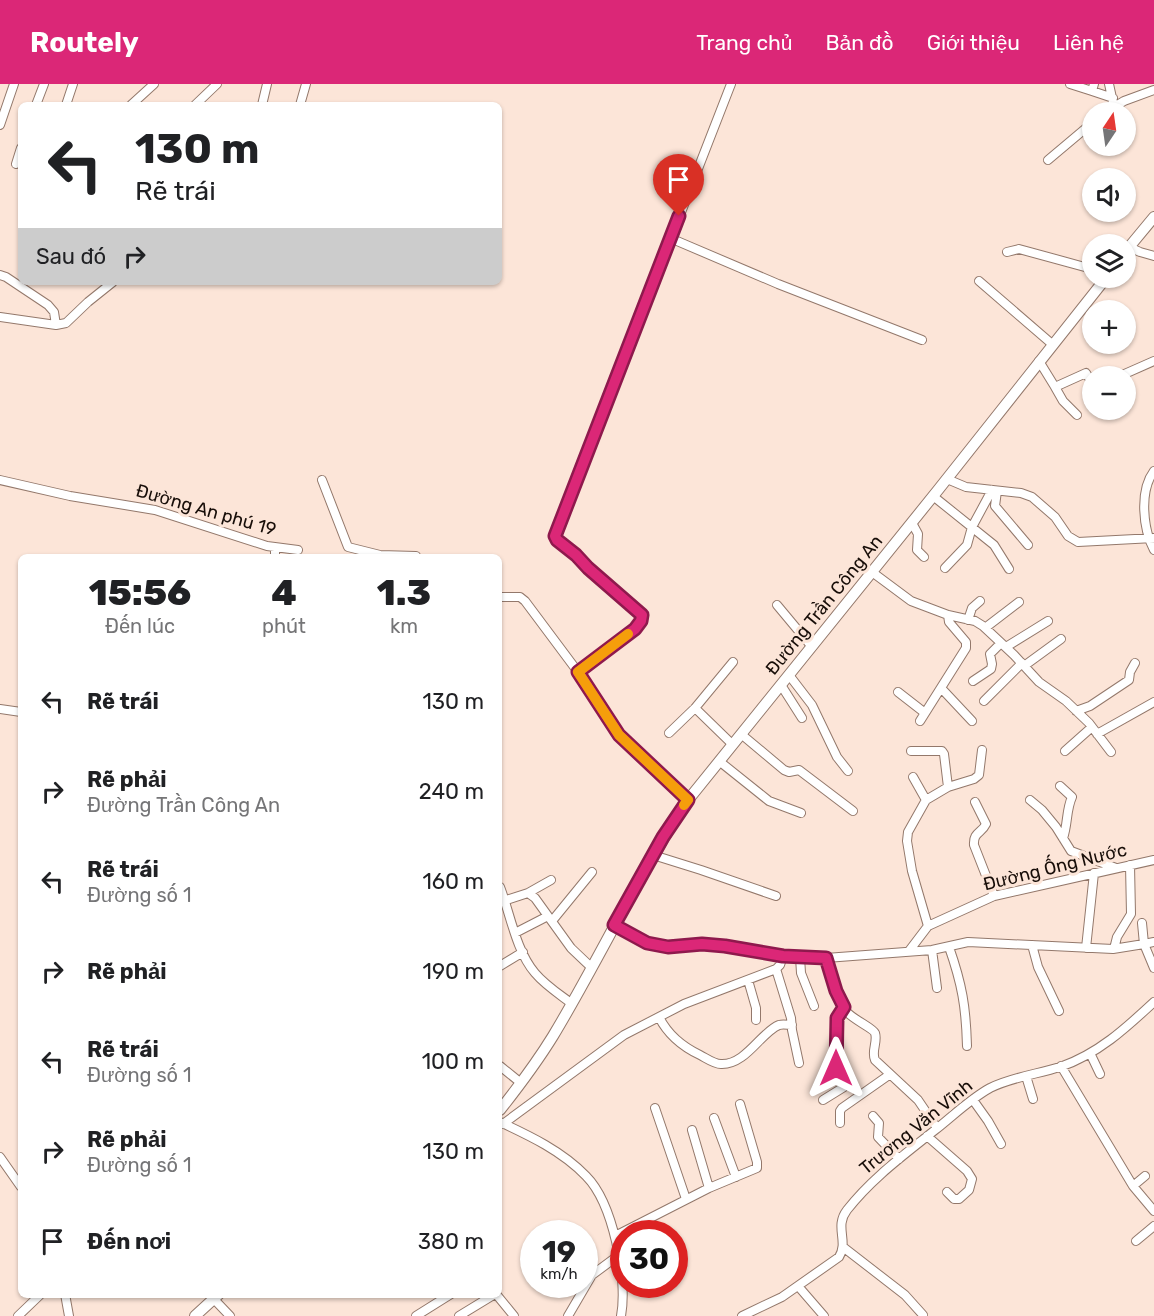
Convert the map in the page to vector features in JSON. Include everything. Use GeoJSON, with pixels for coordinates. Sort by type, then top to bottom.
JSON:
{"type":"FeatureCollection","features":[{"type":"Feature","properties":{"kind":"main road"},"geometry":{"type":"LineString","coordinates":[[1136,239],[1154,217]]}},
{"type":"Feature","properties":{"kind":"main road","name":"Đường Trần Công An"},"geometry":{"type":"LineString","coordinates":[[502,1107],[554,1035],[653,855],[688,800],[1098,288]]}},
{"type":"Feature","properties":{"kind":"main road"},"geometry":{"type":"LineString","coordinates":[[195,1316],[212,1298]]}},
{"type":"Feature","properties":{"kind":"street"},"geometry":{"type":"LineString","coordinates":[[0,125],[14,84]]}},
{"type":"Feature","properties":{"kind":"street"},"geometry":{"type":"LineString","coordinates":[[37,102],[44,84]]}},
{"type":"Feature","properties":{"kind":"street"},"geometry":{"type":"LineString","coordinates":[[67,102],[73,84]]}},
{"type":"Feature","properties":{"kind":"street"},"geometry":{"type":"LineString","coordinates":[[133,102],[154,84]]}},
{"type":"Feature","properties":{"kind":"street"},"geometry":{"type":"LineString","coordinates":[[198,102],[217,84]]}},
{"type":"Feature","properties":{"kind":"street"},"geometry":{"type":"LineString","coordinates":[[263,102],[267,84]]}},
{"type":"Feature","properties":{"kind":"street"},"geometry":{"type":"LineString","coordinates":[[301,102],[306,84]]}},
{"type":"Feature","properties":{"kind":"street"},"geometry":{"type":"LineString","coordinates":[[581,670],[635,629],[642,615],[555,536],[731,84]]}},
{"type":"Feature","properties":{"kind":"street"},"geometry":{"type":"LineString","coordinates":[[1070,84],[1093,88],[1113,102]]}},
{"type":"Feature","properties":{"kind":"street"},"geometry":{"type":"LineString","coordinates":[[1109,84],[1114,102]]}},
{"type":"Feature","properties":{"kind":"street"},"geometry":{"type":"LineString","coordinates":[[1119,102],[1154,90]]}},
{"type":"Feature","properties":{"kind":"street"},"geometry":{"type":"LineString","coordinates":[[1048,160],[1082,131]]}},
{"type":"Feature","properties":{"kind":"street"},"geometry":{"type":"LineString","coordinates":[[16,164],[18,158]]}},
{"type":"Feature","properties":{"kind":"street"},"geometry":{"type":"LineString","coordinates":[[670,238],[788,288],[922,340]]}},
{"type":"Feature","properties":{"kind":"street"},"geometry":{"type":"LineString","coordinates":[[1007,252],[1019,249],[1082,266]]}},
{"type":"Feature","properties":{"kind":"street"},"geometry":{"type":"LineString","coordinates":[[1136,251],[1154,256]]}},
{"type":"Feature","properties":{"kind":"street"},"geometry":{"type":"LineString","coordinates":[[0,275],[6,276],[18,284]]}},
{"type":"Feature","properties":{"kind":"street"},"geometry":{"type":"LineString","coordinates":[[979,281],[1052,344]]}},
{"type":"Feature","properties":{"kind":"street"},"geometry":{"type":"LineString","coordinates":[[19,285],[48,305],[54,312],[56,325]]}},
{"type":"Feature","properties":{"kind":"street"},"geometry":{"type":"LineString","coordinates":[[0,317],[56,325],[66,323],[109,285]]}},
{"type":"Feature","properties":{"kind":"street"},"geometry":{"type":"LineString","coordinates":[[1039,361],[1063,401],[1077,416]]}},
{"type":"Feature","properties":{"kind":"street"},"geometry":{"type":"LineString","coordinates":[[1136,369],[1154,362]]}},
{"type":"Feature","properties":{"kind":"street"},"geometry":{"type":"LineString","coordinates":[[1055,387],[1082,375]]}},
{"type":"Feature","properties":{"kind":"street"},"geometry":{"type":"LineString","coordinates":[[1154,471],[1144,497],[1154,550]]}},
{"type":"Feature","properties":{"kind":"street"},"geometry":{"type":"LineString","coordinates":[[947,479],[966,487],[1021,493],[1032,497],[1055,517],[1068,536],[1078,542],[1151,538]]}},
{"type":"Feature","properties":{"kind":"street","name":"Đường An phú 19"},"geometry":{"type":"LineString","coordinates":[[0,480],[70,496],[155,510],[275,552],[298,550]]}},
{"type":"Feature","properties":{"kind":"street"},"geometry":{"type":"LineString","coordinates":[[322,480],[348,547],[373,554]]}},
{"type":"Feature","properties":{"kind":"street"},"geometry":{"type":"LineString","coordinates":[[945,568],[967,545],[972,527],[995,491]]}},
{"type":"Feature","properties":{"kind":"street"},"geometry":{"type":"LineString","coordinates":[[995,491],[995,506],[1028,545]]}},
{"type":"Feature","properties":{"kind":"street"},"geometry":{"type":"LineString","coordinates":[[933,496],[994,545],[1009,569]]}},
{"type":"Feature","properties":{"kind":"street"},"geometry":{"type":"LineString","coordinates":[[912,522],[918,534],[917,550],[924,557]]}},
{"type":"Feature","properties":{"kind":"street"},"geometry":{"type":"LineString","coordinates":[[872,572],[911,601],[985,628],[1039,682],[1066,701],[1111,752]]}},
{"type":"Feature","properties":{"kind":"street"},"geometry":{"type":"LineString","coordinates":[[502,597],[514,596],[525,600],[581,670],[619,735],[688,800]]}},
{"type":"Feature","properties":{"kind":"street"},"geometry":{"type":"LineString","coordinates":[[968,620],[972,608],[980,602]]}},
{"type":"Feature","properties":{"kind":"street"},"geometry":{"type":"LineString","coordinates":[[985,628],[1019,602]]}},
{"type":"Feature","properties":{"kind":"street"},"geometry":{"type":"LineString","coordinates":[[777,604],[812,647]]}},
{"type":"Feature","properties":{"kind":"street"},"geometry":{"type":"LineString","coordinates":[[920,721],[966,648],[966,642],[949,622],[948,615]]}},
{"type":"Feature","properties":{"kind":"street"},"geometry":{"type":"LineString","coordinates":[[973,681],[991,669],[990,654],[1048,621]]}},
{"type":"Feature","properties":{"kind":"street"},"geometry":{"type":"LineString","coordinates":[[984,701],[1023,665],[1061,639]]}},
{"type":"Feature","properties":{"kind":"street"},"geometry":{"type":"LineString","coordinates":[[669,733],[695,708],[733,662]]}},
{"type":"Feature","properties":{"kind":"street"},"geometry":{"type":"LineString","coordinates":[[1076,711],[1090,706],[1129,681],[1130,672],[1135,663]]}},
{"type":"Feature","properties":{"kind":"street"},"geometry":{"type":"LineString","coordinates":[[789,675],[812,705],[837,757],[848,771]]}},
{"type":"Feature","properties":{"kind":"street"},"geometry":{"type":"LineString","coordinates":[[781,685],[802,718]]}},
{"type":"Feature","properties":{"kind":"street"},"geometry":{"type":"LineString","coordinates":[[941,688],[972,721]]}},
{"type":"Feature","properties":{"kind":"street"},"geometry":{"type":"LineString","coordinates":[[898,692],[925,713]]}},
{"type":"Feature","properties":{"kind":"street"},"geometry":{"type":"LineString","coordinates":[[1065,751],[1094,731],[1154,702]]}},
{"type":"Feature","properties":{"kind":"street"},"geometry":{"type":"LineString","coordinates":[[695,708],[732,744]]}},
{"type":"Feature","properties":{"kind":"street"},"geometry":{"type":"LineString","coordinates":[[0,709],[18,712]]}},
{"type":"Feature","properties":{"kind":"street"},"geometry":{"type":"LineString","coordinates":[[741,734],[784,770],[799,771],[853,811]]}},
{"type":"Feature","properties":{"kind":"street"},"geometry":{"type":"LineString","coordinates":[[928,926],[912,871],[907,836],[926,800],[948,787],[974,779],[979,775],[982,750]]}},
{"type":"Feature","properties":{"kind":"street"},"geometry":{"type":"LineString","coordinates":[[911,752],[942,752],[948,787]]}},
{"type":"Feature","properties":{"kind":"street"},"geometry":{"type":"LineString","coordinates":[[719,761],[769,801],[801,813]]}},
{"type":"Feature","properties":{"kind":"street"},"geometry":{"type":"LineString","coordinates":[[913,777],[926,800]]}},
{"type":"Feature","properties":{"kind":"street"},"geometry":{"type":"LineString","coordinates":[[1060,786],[1072,796],[1067,809],[1063,838]]}},
{"type":"Feature","properties":{"kind":"street"},"geometry":{"type":"LineString","coordinates":[[1030,800],[1042,810],[1071,851],[1116,868]]}},
{"type":"Feature","properties":{"kind":"street"},"geometry":{"type":"LineString","coordinates":[[975,801],[986,824],[976,834],[974,845],[994,897]]}},
{"type":"Feature","properties":{"kind":"street"},"geometry":{"type":"LineString","coordinates":[[653,855],[776,896]]}},
{"type":"Feature","properties":{"kind":"street","name":"Đường Ống Nước"},"geometry":{"type":"LineString","coordinates":[[909,951],[928,926],[994,897],[1116,868],[1154,862]]}},
{"type":"Feature","properties":{"kind":"street"},"geometry":{"type":"LineString","coordinates":[[1114,949],[1117,937],[1131,914],[1130,865]]}},
{"type":"Feature","properties":{"kind":"street"},"geometry":{"type":"LineString","coordinates":[[515,933],[550,918],[592,872]]}},
{"type":"Feature","properties":{"kind":"street"},"geometry":{"type":"LineString","coordinates":[[1086,948],[1094,873]]}},
{"type":"Feature","properties":{"kind":"street"},"geometry":{"type":"LineString","coordinates":[[551,880],[528,893],[502,902],[534,972],[571,1003]]}},
{"type":"Feature","properties":{"kind":"street"},"geometry":{"type":"LineString","coordinates":[[528,893],[535,898],[571,948],[591,967]]}},
{"type":"Feature","properties":{"kind":"street"},"geometry":{"type":"LineString","coordinates":[[502,922],[509,919]]}},
{"type":"Feature","properties":{"kind":"street"},"geometry":{"type":"LineString","coordinates":[[1142,923],[1144,944],[1154,968]]}},
{"type":"Feature","properties":{"kind":"street"},"geometry":{"type":"LineString","coordinates":[[614,925],[647,943],[668,947],[702,944],[783,956],[826,958],[932,950],[968,942],[1114,949],[1154,942]]}},
{"type":"Feature","properties":{"kind":"street"},"geometry":{"type":"LineString","coordinates":[[1032,945],[1038,968],[1059,1011]]}},
{"type":"Feature","properties":{"kind":"street"},"geometry":{"type":"LineString","coordinates":[[950,947],[961,980],[966,1014],[967,1046]]}},
{"type":"Feature","properties":{"kind":"street"},"geometry":{"type":"LineString","coordinates":[[932,950],[937,988]]}},
{"type":"Feature","properties":{"kind":"street"},"geometry":{"type":"LineString","coordinates":[[502,965],[523,952]]}},
{"type":"Feature","properties":{"kind":"street"},"geometry":{"type":"LineString","coordinates":[[502,1122],[624,1035],[684,1004],[776,969],[783,956]]}},
{"type":"Feature","properties":{"kind":"street"},"geometry":{"type":"LineString","coordinates":[[800,957],[801,973],[814,1006]]}},
{"type":"Feature","properties":{"kind":"street"},"geometry":{"type":"LineString","coordinates":[[826,958],[836,991],[844,1007],[855,1020],[873,1029],[875,1039],[873,1057],[889,1075],[918,1100],[937,1128]]}},
{"type":"Feature","properties":{"kind":"street"},"geometry":{"type":"LineString","coordinates":[[776,969],[792,1025],[799,1063]]}},
{"type":"Feature","properties":{"kind":"street"},"geometry":{"type":"LineString","coordinates":[[748,980],[756,1008],[756,1020]]}},
{"type":"Feature","properties":{"kind":"street","name":"Trương Văn Vĩnh"},"geometry":{"type":"LineString","coordinates":[[843,1247],[840,1227],[846,1211],[877,1177],[937,1128],[991,1088],[1061,1066],[1090,1053],[1120,1034],[1154,1002]]}},
{"type":"Feature","properties":{"kind":"street"},"geometry":{"type":"LineString","coordinates":[[823,1100],[844,1087],[836,1068],[836,1030],[837,1018],[844,1007]]}},
{"type":"Feature","properties":{"kind":"street"},"geometry":{"type":"LineString","coordinates":[[659,1017],[666,1030],[677,1041],[691,1051],[716,1063],[724,1064],[754,1048],[776,1026],[792,1025]]}},
{"type":"Feature","properties":{"kind":"street"},"geometry":{"type":"LineString","coordinates":[[1090,1053],[1100,1074]]}},
{"type":"Feature","properties":{"kind":"street"},"geometry":{"type":"LineString","coordinates":[[1061,1066],[1133,1186],[1154,1211]]}},
{"type":"Feature","properties":{"kind":"street"},"geometry":{"type":"LineString","coordinates":[[502,1068],[521,1083]]}},
{"type":"Feature","properties":{"kind":"street"},"geometry":{"type":"LineString","coordinates":[[840,1123],[842,1108],[889,1075]]}},
{"type":"Feature","properties":{"kind":"street"},"geometry":{"type":"LineString","coordinates":[[1026,1076],[1033,1099]]}},
{"type":"Feature","properties":{"kind":"street"},"geometry":{"type":"LineString","coordinates":[[973,1100],[1001,1144]]}},
{"type":"Feature","properties":{"kind":"street"},"geometry":{"type":"LineString","coordinates":[[646,1220],[709,1188],[755,1170],[758,1166],[740,1104]]}},
{"type":"Feature","properties":{"kind":"street"},"geometry":{"type":"LineString","coordinates":[[656,1108],[686,1199]]}},
{"type":"Feature","properties":{"kind":"street"},"geometry":{"type":"LineString","coordinates":[[873,1116],[879,1123],[878,1137],[900,1158]]}},
{"type":"Feature","properties":{"kind":"street"},"geometry":{"type":"LineString","coordinates":[[714,1118],[736,1177]]}},
{"type":"Feature","properties":{"kind":"street"},"geometry":{"type":"LineString","coordinates":[[502,1124],[547,1146],[588,1177],[610,1223]]}},
{"type":"Feature","properties":{"kind":"street"},"geometry":{"type":"LineString","coordinates":[[692,1130],[709,1188]]}},
{"type":"Feature","properties":{"kind":"street"},"geometry":{"type":"LineString","coordinates":[[927,1136],[967,1171],[972,1179],[969,1190],[959,1199],[954,1199],[947,1192]]}},
{"type":"Feature","properties":{"kind":"street"},"geometry":{"type":"LineString","coordinates":[[0,1157],[18,1182]]}},
{"type":"Feature","properties":{"kind":"street"},"geometry":{"type":"LineString","coordinates":[[1133,1186],[1145,1176]]}},
{"type":"Feature","properties":{"kind":"street"},"geometry":{"type":"LineString","coordinates":[[1136,1241],[1154,1226]]}},
{"type":"Feature","properties":{"kind":"street"},"geometry":{"type":"LineString","coordinates":[[742,1316],[782,1297],[839,1257],[843,1247],[906,1295],[923,1315]]}},
{"type":"Feature","properties":{"kind":"street"},"geometry":{"type":"LineString","coordinates":[[568,1316],[592,1275],[610,1262]]}},
{"type":"Feature","properties":{"kind":"street"},"geometry":{"type":"LineString","coordinates":[[865,1265],[872,1279]]}},
{"type":"Feature","properties":{"kind":"street"},"geometry":{"type":"LineString","coordinates":[[798,1286],[824,1316]]}},
{"type":"Feature","properties":{"kind":"street"},"geometry":{"type":"LineString","coordinates":[[18,1316],[37,1298]]}},
{"type":"Feature","properties":{"kind":"street"},"geometry":{"type":"LineString","coordinates":[[66,1298],[69,1316]]}},
{"type":"Feature","properties":{"kind":"street"},"geometry":{"type":"LineString","coordinates":[[216,1298],[230,1316]]}},
{"type":"Feature","properties":{"kind":"street"},"geometry":{"type":"LineString","coordinates":[[416,1316],[445,1298]]}},
{"type":"Feature","properties":{"kind":"street"},"geometry":{"type":"LineString","coordinates":[[459,1316],[488,1298]]}},
{"type":"Feature","properties":{"kind":"street"},"geometry":{"type":"LineString","coordinates":[[498,1298],[513,1316]]}},
{"type":"Feature","properties":{"kind":"street"},"geometry":{"type":"LineString","coordinates":[[621,1316],[622,1298]]}},
{"type":"Feature","properties":{"kind":"slow traffic"},"geometry":{"type":"LineString","coordinates":[[628,634],[578,672],[619,735],[688,800],[684,805]]}},
{"type":"Feature","properties":{"kind":"route"},"geometry":{"type":"LineString","coordinates":[[679,216],[555,533],[557,540],[642,615],[635,629],[578,672],[619,735],[688,800],[663,837],[614,925],[647,943],[668,947],[702,944],[783,956],[826,958],[836,991],[844,1007],[837,1018],[836,1068]]}}]}
